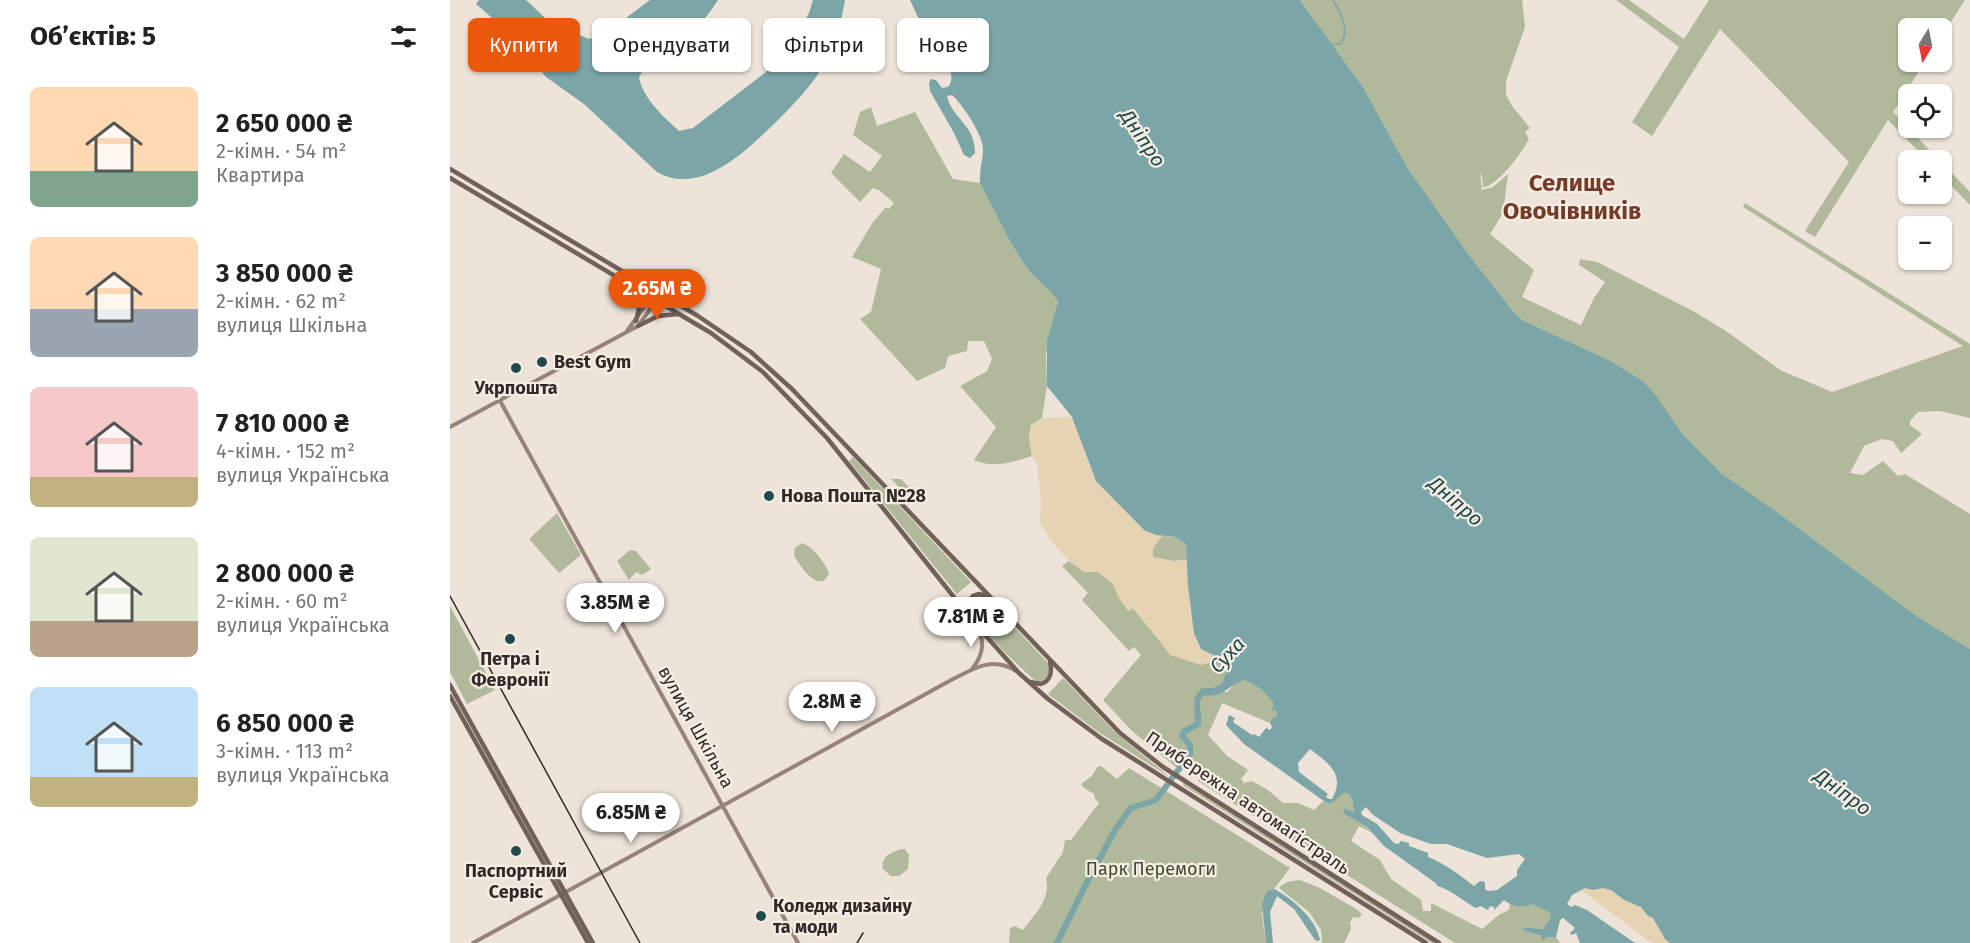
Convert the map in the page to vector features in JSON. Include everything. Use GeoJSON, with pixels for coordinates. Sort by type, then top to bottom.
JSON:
{"type":"FeatureCollection","features":[{"type":"Feature","properties":{"kind":"main road","name":"Прибережна автомагістраль"},"geometry":{"type":"LineString","coordinates":[[450,169],[724,332],[751,352],[792,389],[1120,733],[1184,781],[1439,943]]}},
{"type":"Feature","properties":{"kind":"main road","name":"Прибережна автомагістраль"},"geometry":{"type":"LineString","coordinates":[[450,178],[711,333],[763,372],[827,438],[967,614],[1019,673],[1074,720],[1426,943]]}},
{"type":"Feature","properties":{"kind":"main road"},"geometry":{"type":"LineString","coordinates":[[604,270],[608,268],[608,263]]}},
{"type":"Feature","properties":{"kind":"main road"},"geometry":{"type":"LineString","coordinates":[[612,275],[611,269],[616,268]]}},
{"type":"Feature","properties":{"kind":"main road"},"geometry":{"type":"LineString","coordinates":[[637,289],[641,306],[637,323]]}},
{"type":"Feature","properties":{"kind":"main road"},"geometry":{"type":"LineString","coordinates":[[637,323],[658,293]]}},
{"type":"Feature","properties":{"kind":"main road"},"geometry":{"type":"LineString","coordinates":[[450,427],[624,333],[637,323],[658,315],[680,314]]}},
{"type":"Feature","properties":{"kind":"main road"},"geometry":{"type":"LineString","coordinates":[[711,333],[715,330],[714,326]]}},
{"type":"Feature","properties":{"kind":"main road"},"geometry":{"type":"LineString","coordinates":[[720,340],[720,334],[724,332]]}},
{"type":"Feature","properties":{"kind":"main road","name":"вулиця Шкільна"},"geometry":{"type":"LineString","coordinates":[[500,399],[798,943]]}},
{"type":"Feature","properties":{"kind":"main road"},"geometry":{"type":"LineString","coordinates":[[967,614],[967,603],[973,596],[979,594],[989,597]]}},
{"type":"Feature","properties":{"kind":"main road"},"geometry":{"type":"LineString","coordinates":[[972,670],[980,658],[982,647],[977,626]]}},
{"type":"Feature","properties":{"kind":"main road"},"geometry":{"type":"LineString","coordinates":[[1027,681],[1041,684],[1047,681],[1052,672],[1050,662]]}},
{"type":"Feature","properties":{"kind":"main road"},"geometry":{"type":"LineString","coordinates":[[473,943],[972,670],[999,663],[1019,673]]}},
{"type":"Feature","properties":{"kind":"main road"},"geometry":{"type":"LineString","coordinates":[[450,686],[588,943]]}},
{"type":"Feature","properties":{"kind":"main road"},"geometry":{"type":"LineString","coordinates":[[450,696],[476,737]]}},
{"type":"Feature","properties":{"kind":"main road"},"geometry":{"type":"LineString","coordinates":[[1166,778],[1171,779],[1172,773]]}},
{"type":"Feature","properties":{"kind":"main road"},"geometry":{"type":"LineString","coordinates":[[1181,788],[1179,783],[1184,781]]}},
{"type":"Feature","properties":{"kind":"main road"},"geometry":{"type":"LineString","coordinates":[[562,894],[593,943]]}},
{"type":"Feature","properties":{"kind":"green space"},"geometry":{"type":"Polygon","coordinates":[[[1300,0],[1522,0],[1525,27],[1506,81],[1506,95],[1530,128],[1525,132],[1529,139],[1515,160],[1496,181],[1483,187],[1480,173],[1482,190],[1493,187],[1508,174],[1503,213],[1490,234],[1534,270],[1522,297],[1581,325],[1594,298],[1605,282],[1579,265],[1580,259],[1597,262],[1693,311],[1726,331],[1780,370],[1832,392],[1963,346],[1743,207],[1745,203],[1970,344],[1970,418],[1940,411],[1918,412],[1910,421],[1910,425],[1922,434],[1901,453],[1893,441],[1882,439],[1864,446],[1850,473],[1863,475],[1883,461],[1898,476],[1905,474],[1970,514],[1970,649],[1915,615],[1721,473],[1681,432],[1655,394],[1643,381],[1611,361],[1524,321],[1516,315],[1469,255],[1407,167],[1363,87],[1300,0]]]}},
{"type":"Feature","properties":{"kind":"green space"},"geometry":{"type":"Polygon","coordinates":[[[1616,0],[1629,0],[1684,39],[1709,0],[1965,0],[1952,20],[1952,18],[1898,18],[1898,72],[1919,72],[1911,84],[1898,84],[1898,104],[1893,112],[1898,117],[1898,130],[1888,120],[1815,237],[1805,231],[1849,162],[1720,29],[1652,136],[1632,122],[1679,47],[1616,0]]]}},
{"type":"Feature","properties":{"kind":"green space"},"geometry":{"type":"Polygon","coordinates":[[[871,107],[877,126],[915,112],[953,179],[980,183],[1019,257],[1058,302],[1046,353],[1047,386],[1042,418],[1031,425],[1029,438],[1032,456],[996,464],[974,460],[996,427],[960,386],[987,371],[992,359],[984,341],[968,341],[967,351],[948,356],[945,368],[917,381],[860,319],[871,312],[881,269],[852,257],[873,222],[886,207],[889,209],[894,203],[879,190],[873,188],[860,202],[831,173],[844,154],[870,172],[882,156],[853,135],[860,112],[871,107]]]}},
{"type":"Feature","properties":{"kind":"green space"},"geometry":{"type":"Polygon","coordinates":[[[1906,138],[1918,138],[1929,150],[1917,150],[1906,138]]]}},
{"type":"Feature","properties":{"kind":"green space"},"geometry":{"type":"Polygon","coordinates":[[[1952,173],[1970,192],[1970,205],[1952,186],[1952,173]]]}},
{"type":"Feature","properties":{"kind":"green space"},"geometry":{"type":"Polygon","coordinates":[[[853,457],[971,582],[957,594],[849,461],[853,457]]]}},
{"type":"Feature","properties":{"kind":"green space"},"geometry":{"type":"Polygon","coordinates":[[[891,479],[901,479],[917,495],[917,505],[891,479]]]}},
{"type":"Feature","properties":{"kind":"green space"},"geometry":{"type":"Polygon","coordinates":[[[557,513],[581,555],[559,573],[529,539],[557,513]]]}},
{"type":"Feature","properties":{"kind":"green space"},"geometry":{"type":"Polygon","coordinates":[[[1162,536],[1176,537],[1186,544],[1187,560],[1173,561],[1153,557],[1153,548],[1162,536]]]}},
{"type":"Feature","properties":{"kind":"green space"},"geometry":{"type":"Polygon","coordinates":[[[802,543],[814,551],[825,565],[829,574],[824,581],[811,577],[794,556],[795,548],[802,543]]]}},
{"type":"Feature","properties":{"kind":"green space"},"geometry":{"type":"Polygon","coordinates":[[[630,550],[636,551],[651,569],[642,575],[636,572],[629,580],[617,561],[630,550]]]}},
{"type":"Feature","properties":{"kind":"green space"},"geometry":{"type":"Polygon","coordinates":[[[1069,561],[1084,572],[1098,572],[1113,584],[1129,611],[1133,608],[1171,655],[1209,663],[1215,656],[1227,670],[1223,684],[1212,688],[1201,688],[1227,692],[1237,682],[1245,680],[1261,689],[1273,702],[1272,710],[1276,710],[1277,716],[1273,717],[1270,723],[1222,703],[1208,735],[1227,756],[1248,770],[1241,779],[1244,783],[1252,781],[1268,790],[1283,803],[1298,803],[1314,810],[1323,801],[1328,804],[1334,802],[1343,793],[1349,794],[1354,812],[1343,808],[1373,833],[1359,826],[1351,841],[1380,860],[1391,879],[1421,900],[1423,911],[1431,911],[1431,903],[1482,929],[1500,914],[1509,910],[1510,904],[1524,906],[1533,904],[1552,913],[1550,920],[1543,929],[1523,927],[1525,931],[1556,937],[1560,943],[1455,943],[1198,781],[1203,773],[1196,766],[1182,762],[1177,768],[1132,731],[1103,700],[1141,655],[1134,647],[1129,651],[1082,600],[1088,593],[1062,566],[1069,561]]]}},
{"type":"Feature","properties":{"kind":"green space"},"geometry":{"type":"Polygon","coordinates":[[[978,596],[987,598],[1049,664],[1049,673],[1045,679],[1039,682],[1033,679],[996,644],[977,621],[969,606],[971,601],[978,596]]]}},
{"type":"Feature","properties":{"kind":"green space"},"geometry":{"type":"Polygon","coordinates":[[[450,606],[495,690],[467,704],[450,672],[450,606]]]}},
{"type":"Feature","properties":{"kind":"green space"},"geometry":{"type":"Polygon","coordinates":[[[1063,678],[1116,733],[1171,778],[1097,731],[1048,694],[1063,678]]]}},
{"type":"Feature","properties":{"kind":"green space","name":"Парк Перемоги"},"geometry":{"type":"Polygon","coordinates":[[[1101,766],[1117,779],[1129,768],[1290,868],[1274,889],[1267,891],[1262,914],[1266,943],[1009,943],[1010,928],[1015,926],[1023,930],[1041,906],[1046,893],[1046,878],[1063,852],[1065,840],[1071,840],[1099,803],[1094,794],[1081,784],[1092,776],[1097,767],[1101,766]]]}},
{"type":"Feature","properties":{"kind":"green space"},"geometry":{"type":"Polygon","coordinates":[[[1183,783],[1436,943],[1432,943],[1183,783]]]}},
{"type":"Feature","properties":{"kind":"green space"},"geometry":{"type":"Polygon","coordinates":[[[905,849],[909,855],[908,869],[899,876],[891,876],[883,869],[883,861],[891,853],[905,849]]]}},
{"type":"Feature","properties":{"kind":"green space"},"geometry":{"type":"Polygon","coordinates":[[[1300,880],[1320,888],[1358,910],[1362,915],[1358,918],[1353,917],[1350,923],[1351,929],[1344,943],[1322,943],[1321,930],[1309,912],[1279,888],[1286,883],[1300,880]]]}},
{"type":"Feature","properties":{"kind":"sand"},"geometry":{"type":"Polygon","coordinates":[[[1072,417],[1098,482],[1142,527],[1162,536],[1153,548],[1153,557],[1173,561],[1187,560],[1190,608],[1201,649],[1215,656],[1209,663],[1201,665],[1170,655],[1134,608],[1128,611],[1113,584],[1098,572],[1084,572],[1069,561],[1051,541],[1040,523],[1041,501],[1037,464],[1032,456],[1029,438],[1031,425],[1042,418],[1072,417]]]}},
{"type":"Feature","properties":{"kind":"sand"},"geometry":{"type":"Polygon","coordinates":[[[1585,888],[1612,890],[1623,900],[1641,907],[1648,916],[1653,918],[1665,939],[1670,943],[1652,943],[1581,890],[1585,888]]]}},
{"type":"Feature","properties":{"kind":"water"},"geometry":{"type":"Polygon","coordinates":[[[479,0],[526,0],[545,18],[492,18],[476,4],[479,0]]]}},
{"type":"Feature","properties":{"kind":"water"},"geometry":{"type":"Polygon","coordinates":[[[650,0],[718,0],[706,17],[626,18],[650,0]]]}},
{"type":"Feature","properties":{"kind":"water"},"geometry":{"type":"Polygon","coordinates":[[[813,0],[845,0],[841,18],[806,18],[813,0]]]}},
{"type":"Feature","properties":{"kind":"water","name":"Дніпро"},"geometry":{"type":"Polygon","coordinates":[[[910,0],[1300,0],[1363,87],[1407,167],[1469,255],[1516,315],[1524,321],[1611,361],[1643,381],[1655,394],[1681,432],[1721,473],[1915,615],[1970,649],[1970,943],[1670,943],[1665,939],[1653,918],[1648,916],[1641,907],[1603,888],[1593,890],[1585,888],[1572,895],[1567,904],[1587,910],[1635,943],[1580,943],[1576,933],[1572,935],[1570,933],[1575,928],[1563,918],[1560,920],[1556,937],[1541,940],[1542,936],[1525,931],[1521,927],[1543,929],[1551,913],[1533,904],[1518,906],[1504,900],[1494,910],[1494,907],[1490,906],[1488,910],[1481,906],[1476,908],[1437,886],[1384,846],[1367,827],[1345,814],[1343,808],[1354,812],[1349,794],[1343,793],[1334,802],[1328,804],[1244,744],[1226,725],[1229,715],[1235,718],[1233,722],[1259,737],[1266,728],[1270,730],[1273,717],[1277,716],[1276,710],[1272,711],[1273,702],[1261,689],[1245,680],[1219,694],[1198,694],[1201,688],[1212,688],[1222,684],[1227,670],[1215,656],[1201,649],[1194,633],[1186,544],[1176,537],[1156,535],[1144,530],[1096,481],[1072,417],[1047,386],[1047,341],[1058,302],[1019,257],[980,183],[983,149],[980,136],[972,120],[952,95],[947,96],[953,111],[967,128],[974,143],[975,153],[970,158],[964,155],[930,91],[931,79],[936,80],[942,88],[948,87],[951,81],[950,72],[989,72],[989,18],[919,18],[910,0]],[[1310,749],[1298,763],[1299,772],[1328,794],[1326,797],[1332,799],[1337,783],[1329,764],[1310,749]],[[1366,807],[1361,812],[1377,824],[1394,843],[1398,844],[1401,841],[1409,843],[1409,846],[1428,853],[1428,857],[1446,866],[1474,886],[1480,881],[1485,882],[1485,889],[1488,891],[1497,890],[1517,876],[1517,870],[1525,859],[1519,854],[1487,858],[1447,844],[1431,844],[1400,833],[1372,814],[1366,807]]]}},
{"type":"Feature","properties":{"kind":"water"},"geometry":{"type":"Polygon","coordinates":[[[580,35],[592,38],[592,72],[642,72],[639,78],[645,94],[679,131],[693,128],[766,72],[820,72],[790,108],[737,157],[706,175],[690,179],[674,178],[657,172],[584,104],[542,72],[580,72],[580,35]]]}},
{"type":"Feature","properties":{"kind":"water"},"geometry":{"type":"Polygon","coordinates":[[[1274,889],[1303,910],[1318,932],[1320,940],[1315,940],[1294,909],[1277,896],[1270,912],[1273,943],[1266,943],[1262,904],[1267,891],[1274,889]]]}},
{"type":"Feature","properties":{"kind":"waterway"},"geometry":{"type":"LineString","coordinates":[[1333,0],[1343,22],[1345,33],[1340,44],[1333,44]]}},
{"type":"Feature","properties":{"kind":"waterway","name":"Суха"},"geometry":{"type":"LineString","coordinates":[[1057,943],[1115,830],[1131,808],[1156,800],[1190,754],[1190,745],[1182,736],[1185,731],[1198,724],[1197,701],[1205,691]]}},
{"type":"Feature","properties":{"kind":"tram line"},"geometry":{"type":"LineString","coordinates":[[450,596],[640,943]]}},
{"type":"Feature","properties":{"kind":"tram line"},"geometry":{"type":"LineString","coordinates":[[857,943],[863,933]]}},
{"type":"Feature","properties":{"kind":"place","name":"Best Gym"},"geometry":{"type":"Point","coordinates":[542,362]}},
{"type":"Feature","properties":{"kind":"place","name":"Укрпошта"},"geometry":{"type":"Point","coordinates":[516,368]}},
{"type":"Feature","properties":{"kind":"place","name":"Нова Пошта №28"},"geometry":{"type":"Point","coordinates":[769,496]}},
{"type":"Feature","properties":{"kind":"place","name":"Петра і Февронії"},"geometry":{"type":"Point","coordinates":[510,639]}},
{"type":"Feature","properties":{"kind":"place","name":"Паспортний Сервіс"},"geometry":{"type":"Point","coordinates":[516,851]}},
{"type":"Feature","properties":{"kind":"place","name":"Коледж дизайну та моди"},"geometry":{"type":"Point","coordinates":[761,916]}},
{"type":"Feature","properties":{"kind":"district","name":"Селище Овочівників"},"geometry":{"type":"Point","coordinates":[1572,197]}}]}
